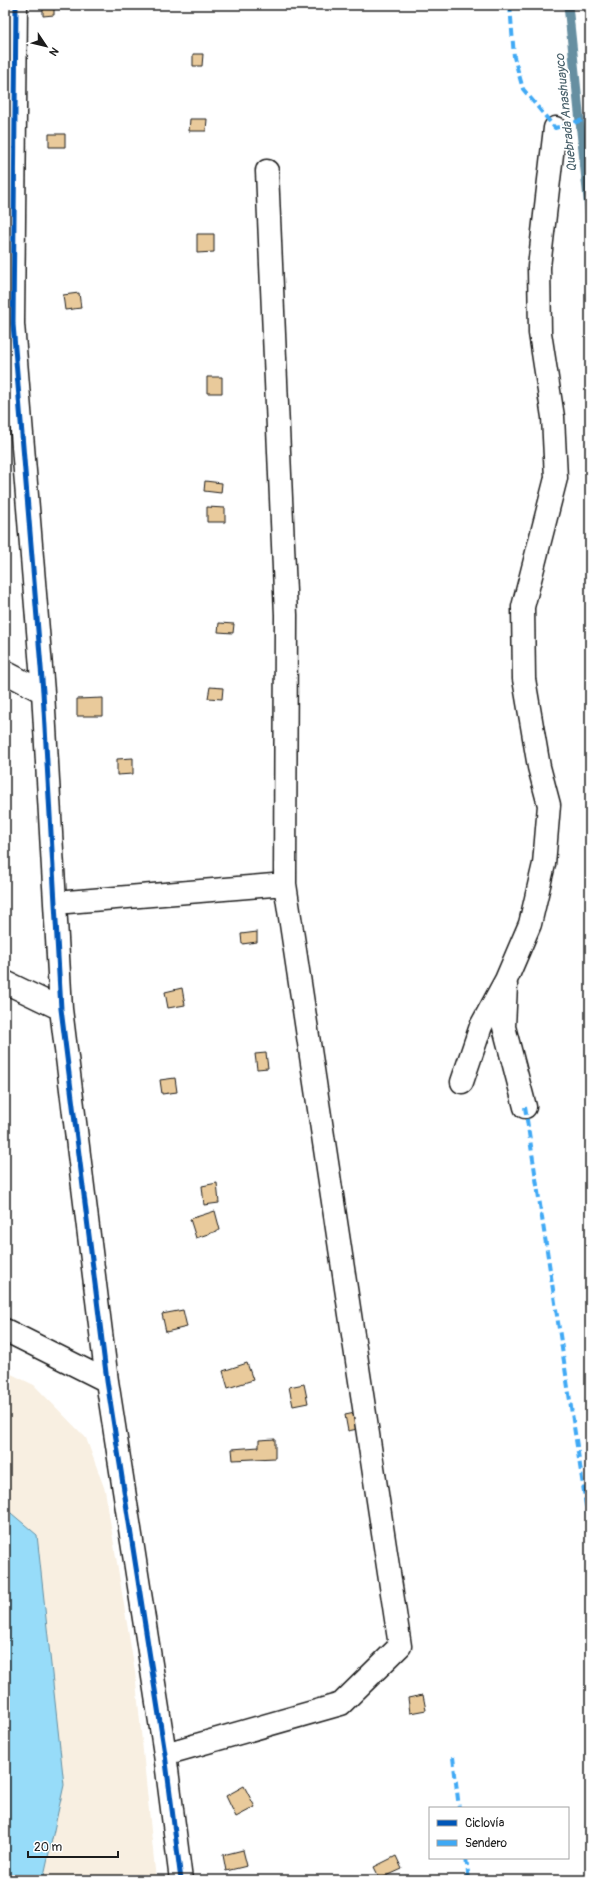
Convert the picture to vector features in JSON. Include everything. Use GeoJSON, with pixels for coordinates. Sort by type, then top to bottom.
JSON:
{"type":"FeatureCollection","features":[{"type":"Feature","properties":{"kind":"street"},"geometry":{"type":"LineString","coordinates":[[15,5],[9,322],[43,692],[61,1009],[107,1381],[165,1754],[181,1880]]}},
{"type":"Feature","properties":{"kind":"street"},"geometry":{"type":"LineString","coordinates":[[462,1082],[481,1026],[506,980],[530,924],[544,864],[549,805],[539,767],[524,679],[522,607],[556,478],[553,417],[540,333],[539,274],[555,128]]}},
{"type":"Feature","properties":{"kind":"street"},"geometry":{"type":"LineString","coordinates":[[165,1754],[341,1704],[400,1646],[285,884],[286,615],[267,171]]}},
{"type":"Feature","properties":{"kind":"street"},"geometry":{"type":"LineString","coordinates":[[5,672],[43,692]]}},
{"type":"Feature","properties":{"kind":"street"},"geometry":{"type":"LineString","coordinates":[[55,903],[285,884]]}},
{"type":"Feature","properties":{"kind":"street"},"geometry":{"type":"LineString","coordinates":[[506,980],[504,1027],[525,1107]]}},
{"type":"Feature","properties":{"kind":"street"},"geometry":{"type":"LineString","coordinates":[[5,982],[61,1009]]}},
{"type":"Feature","properties":{"kind":"street"},"geometry":{"type":"LineString","coordinates":[[5,1330],[107,1381]]}},
{"type":"Feature","properties":{"kind":"shaded area"},"geometry":{"type":"Polygon","coordinates":[[[5,1371],[34,1385],[86,1438],[105,1490],[135,1672],[156,1880],[5,1880],[5,1371]]]}},
{"type":"Feature","properties":{"kind":"water"},"geometry":{"type":"Polygon","coordinates":[[[5,1508],[37,1535],[64,1785],[43,1880],[5,1880],[5,1508]]]}},
{"type":"Feature","properties":{"kind":"building"},"geometry":{"type":"Polygon","coordinates":[[[43,5],[54,5],[54,15],[43,16],[43,5]]]}},
{"type":"Feature","properties":{"kind":"building"},"geometry":{"type":"Polygon","coordinates":[[[193,54],[203,54],[202,66],[193,66],[193,54]]]}},
{"type":"Feature","properties":{"kind":"building"},"geometry":{"type":"Polygon","coordinates":[[[190,119],[207,119],[206,131],[189,131],[190,119]]]}},
{"type":"Feature","properties":{"kind":"building"},"geometry":{"type":"Polygon","coordinates":[[[49,134],[65,134],[65,147],[49,147],[49,134]]]}},
{"type":"Feature","properties":{"kind":"building"},"geometry":{"type":"Polygon","coordinates":[[[197,234],[214,234],[214,252],[197,253],[197,234]]]}},
{"type":"Feature","properties":{"kind":"building"},"geometry":{"type":"Polygon","coordinates":[[[79,293],[81,308],[65,310],[63,295],[79,293]]]}},
{"type":"Feature","properties":{"kind":"building"},"geometry":{"type":"Polygon","coordinates":[[[207,377],[222,377],[222,393],[207,393],[207,377]]]}},
{"type":"Feature","properties":{"kind":"building"},"geometry":{"type":"Polygon","coordinates":[[[205,481],[222,483],[221,493],[204,491],[205,481]]]}},
{"type":"Feature","properties":{"kind":"building"},"geometry":{"type":"Polygon","coordinates":[[[207,507],[225,508],[225,522],[207,522],[207,507]]]}},
{"type":"Feature","properties":{"kind":"building"},"geometry":{"type":"Polygon","coordinates":[[[219,623],[234,624],[233,633],[218,632],[219,623]]]}},
{"type":"Feature","properties":{"kind":"building"},"geometry":{"type":"Polygon","coordinates":[[[210,687],[223,688],[222,699],[208,698],[210,687]]]}},
{"type":"Feature","properties":{"kind":"building"},"geometry":{"type":"Polygon","coordinates":[[[103,698],[103,716],[77,716],[77,699],[103,698]]]}},
{"type":"Feature","properties":{"kind":"building"},"geometry":{"type":"Polygon","coordinates":[[[133,758],[133,774],[117,775],[117,759],[133,758]]]}},
{"type":"Feature","properties":{"kind":"building"},"geometry":{"type":"Polygon","coordinates":[[[257,932],[257,942],[242,944],[241,934],[257,932]]]}},
{"type":"Feature","properties":{"kind":"building"},"geometry":{"type":"Polygon","coordinates":[[[182,988],[185,1005],[168,1008],[165,992],[182,988]]]}},
{"type":"Feature","properties":{"kind":"building"},"geometry":{"type":"Polygon","coordinates":[[[266,1053],[268,1068],[257,1069],[255,1054],[266,1053]]]}},
{"type":"Feature","properties":{"kind":"building"},"geometry":{"type":"Polygon","coordinates":[[[175,1078],[177,1092],[162,1094],[160,1080],[175,1078]]]}},
{"type":"Feature","properties":{"kind":"building"},"geometry":{"type":"Polygon","coordinates":[[[217,1183],[219,1203],[204,1205],[202,1186],[217,1183]]]}},
{"type":"Feature","properties":{"kind":"building"},"geometry":{"type":"Polygon","coordinates":[[[215,1211],[220,1230],[196,1238],[190,1219],[215,1211]]]}},
{"type":"Feature","properties":{"kind":"building"},"geometry":{"type":"Polygon","coordinates":[[[183,1310],[187,1327],[166,1332],[162,1314],[183,1310]]]}},
{"type":"Feature","properties":{"kind":"building"},"geometry":{"type":"Polygon","coordinates":[[[247,1363],[253,1380],[228,1388],[223,1371],[247,1363]]]}},
{"type":"Feature","properties":{"kind":"building"},"geometry":{"type":"Polygon","coordinates":[[[304,1384],[308,1403],[293,1406],[289,1387],[304,1384]]]}},
{"type":"Feature","properties":{"kind":"building"},"geometry":{"type":"Polygon","coordinates":[[[360,1412],[362,1428],[348,1431],[345,1415],[360,1412]]]}},
{"type":"Feature","properties":{"kind":"building"},"geometry":{"type":"Polygon","coordinates":[[[275,1439],[275,1458],[233,1460],[232,1449],[259,1447],[259,1440],[275,1439]]]}},
{"type":"Feature","properties":{"kind":"building"},"geometry":{"type":"Polygon","coordinates":[[[423,1695],[426,1710],[410,1713],[408,1698],[423,1695]]]}},
{"type":"Feature","properties":{"kind":"building"},"geometry":{"type":"Polygon","coordinates":[[[244,1786],[255,1807],[236,1817],[226,1796],[244,1786]]]}},
{"type":"Feature","properties":{"kind":"building"},"geometry":{"type":"Polygon","coordinates":[[[243,1850],[247,1866],[226,1871],[223,1855],[243,1850]]]}},
{"type":"Feature","properties":{"kind":"building"},"geometry":{"type":"Polygon","coordinates":[[[396,1856],[402,1869],[380,1879],[374,1867],[396,1856]]]}},
{"type":"Feature","properties":{"kind":"waterway","name":"Quebrada Anashuayco"},"geometry":{"type":"LineString","coordinates":[[568,5],[590,219]]}},
{"type":"Feature","properties":{"kind":"marked path"},"geometry":{"type":"LineString","coordinates":[[510,5],[514,57],[523,89],[555,128],[590,118]]}},
{"type":"Feature","properties":{"kind":"marked path"},"geometry":{"type":"LineString","coordinates":[[525,1107],[590,1531]]}},
{"type":"Feature","properties":{"kind":"marked path"},"geometry":{"type":"LineString","coordinates":[[453,1757],[459,1807]]}},
{"type":"Feature","properties":{"kind":"marked path"},"geometry":{"type":"LineString","coordinates":[[466,1859],[469,1880]]}},
{"type":"Feature","properties":{"kind":"cycle path"},"geometry":{"type":"LineString","coordinates":[[16,5],[13,324],[43,692],[61,1009],[107,1381],[165,1754],[181,1880]]}}]}
